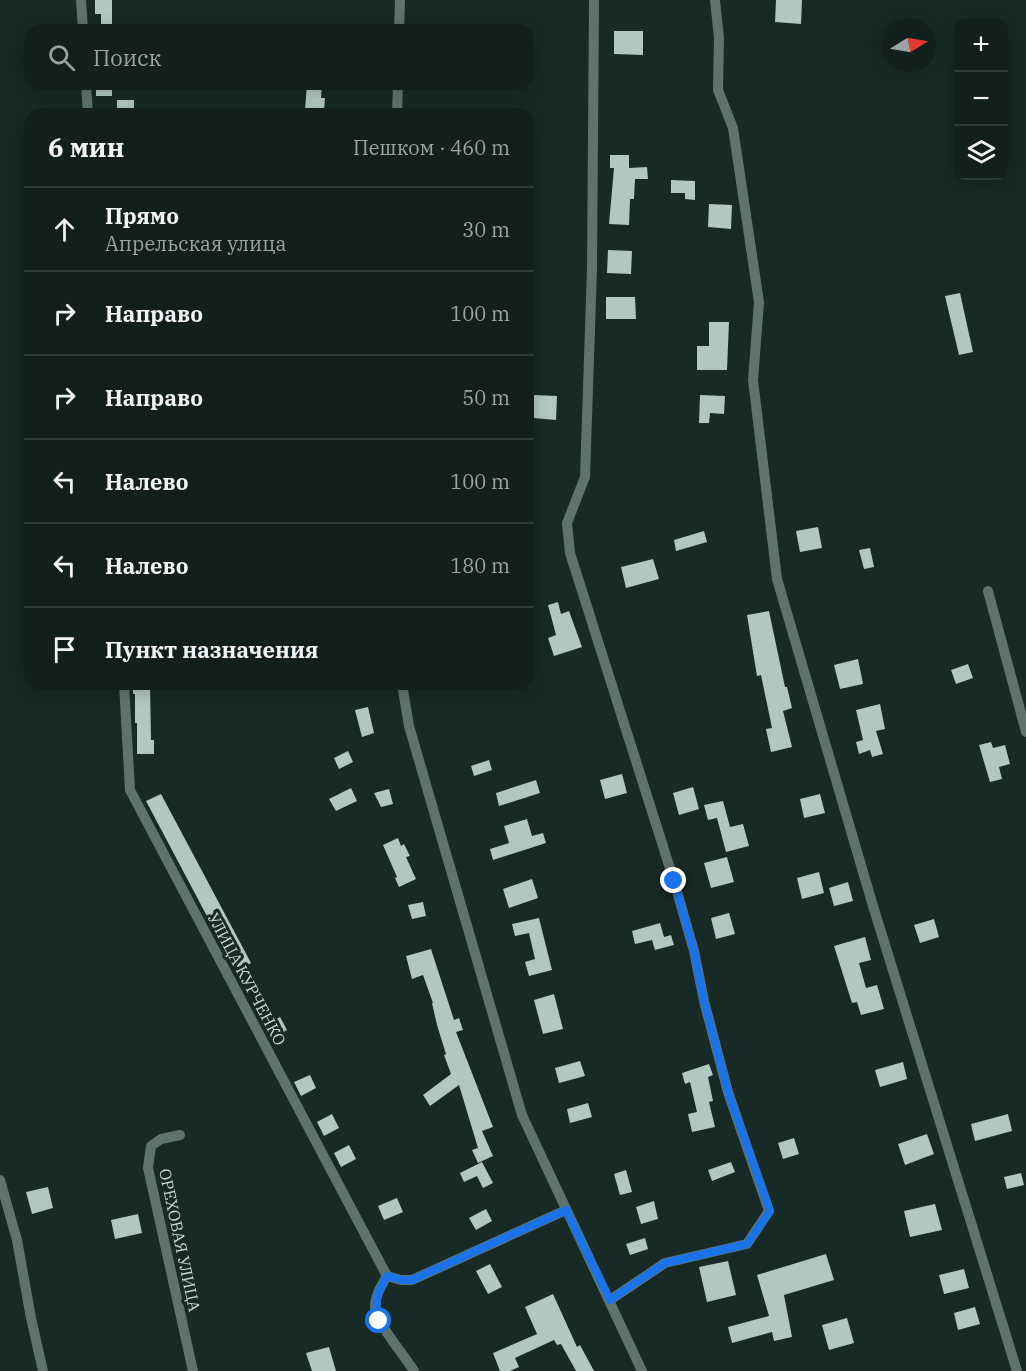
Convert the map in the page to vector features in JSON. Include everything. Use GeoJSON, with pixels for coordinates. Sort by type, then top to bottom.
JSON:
{"type":"FeatureCollection","features":[{"type":"Feature","properties":{"kind":"street"},"geometry":{"type":"LineString","coordinates":[[81,0],[83,24]]}},
{"type":"Feature","properties":{"kind":"street"},"geometry":{"type":"LineString","coordinates":[[399,24],[400,0]]}},
{"type":"Feature","properties":{"kind":"street"},"geometry":{"type":"LineString","coordinates":[[594,0],[592,269],[585,477],[567,523],[570,553],[694,951],[704,1001],[728,1092],[770,1211],[747,1244],[665,1263],[610,1300]]}},
{"type":"Feature","properties":{"kind":"street"},"geometry":{"type":"LineString","coordinates":[[715,0],[719,38],[718,90],[733,128],[759,302],[753,380],[777,579],[877,917],[1017,1371]]}},
{"type":"Feature","properties":{"kind":"street"},"geometry":{"type":"LineString","coordinates":[[86,90],[88,108]]}},
{"type":"Feature","properties":{"kind":"street"},"geometry":{"type":"LineString","coordinates":[[397,108],[398,90]]}},
{"type":"Feature","properties":{"kind":"street"},"geometry":{"type":"LineString","coordinates":[[988,591],[1026,732]]}},
{"type":"Feature","properties":{"kind":"street","name":"УЛИЦА КУРЧЕНКО"},"geometry":{"type":"LineString","coordinates":[[124,690],[130,790],[387,1276]]}},
{"type":"Feature","properties":{"kind":"street"},"geometry":{"type":"LineString","coordinates":[[403,690],[409,726],[522,1115],[642,1371]]}},
{"type":"Feature","properties":{"kind":"street","name":"ОРЕХОВАЯ УЛИЦА"},"geometry":{"type":"LineString","coordinates":[[180,1136],[161,1139],[150,1146],[148,1168],[193,1371]]}},
{"type":"Feature","properties":{"kind":"street"},"geometry":{"type":"LineString","coordinates":[[0,1180],[17,1240],[43,1371]]}},
{"type":"Feature","properties":{"kind":"street"},"geometry":{"type":"LineString","coordinates":[[414,1371],[379,1321],[377,1314],[375,1306],[377,1293],[387,1276],[412,1280],[566,1210]]}},
{"type":"Feature","properties":{"kind":"building"},"geometry":{"type":"Polygon","coordinates":[[[95,0],[112,0],[112,24],[101,24],[101,14],[95,14],[95,0]]]}},
{"type":"Feature","properties":{"kind":"building"},"geometry":{"type":"Polygon","coordinates":[[[776,0],[802,0],[801,24],[775,22],[776,0]]]}},
{"type":"Feature","properties":{"kind":"building"},"geometry":{"type":"Polygon","coordinates":[[[614,31],[643,31],[643,55],[614,54],[614,31]]]}},
{"type":"Feature","properties":{"kind":"building"},"geometry":{"type":"Polygon","coordinates":[[[96,90],[112,90],[112,96],[96,96],[96,90]]]}},
{"type":"Feature","properties":{"kind":"building"},"geometry":{"type":"Polygon","coordinates":[[[307,90],[322,90],[321,98],[325,98],[324,108],[305,108],[307,90]]]}},
{"type":"Feature","properties":{"kind":"building"},"geometry":{"type":"Polygon","coordinates":[[[117,100],[134,100],[134,108],[117,108],[117,100]]]}},
{"type":"Feature","properties":{"kind":"building"},"geometry":{"type":"Polygon","coordinates":[[[610,155],[629,155],[629,168],[647,167],[648,179],[635,179],[634,199],[630,199],[629,225],[609,224],[614,168],[610,168],[610,155]]]}},
{"type":"Feature","properties":{"kind":"building"},"geometry":{"type":"Polygon","coordinates":[[[671,180],[695,181],[695,200],[685,199],[685,193],[671,193],[671,180]]]}},
{"type":"Feature","properties":{"kind":"building"},"geometry":{"type":"Polygon","coordinates":[[[709,204],[732,205],[731,229],[708,227],[709,204]]]}},
{"type":"Feature","properties":{"kind":"building"},"geometry":{"type":"Polygon","coordinates":[[[608,250],[632,251],[631,274],[607,273],[608,250]]]}},
{"type":"Feature","properties":{"kind":"building"},"geometry":{"type":"Polygon","coordinates":[[[960,293],[973,352],[959,355],[945,296],[960,293]]]}},
{"type":"Feature","properties":{"kind":"building"},"geometry":{"type":"Polygon","coordinates":[[[606,297],[635,297],[636,319],[606,319],[606,297]]]}},
{"type":"Feature","properties":{"kind":"building"},"geometry":{"type":"Polygon","coordinates":[[[709,322],[729,322],[727,370],[697,370],[697,346],[709,346],[709,322]]]}},
{"type":"Feature","properties":{"kind":"building"},"geometry":{"type":"Polygon","coordinates":[[[534,395],[557,396],[556,420],[534,418],[534,395]]]}},
{"type":"Feature","properties":{"kind":"building"},"geometry":{"type":"Polygon","coordinates":[[[700,395],[725,396],[724,414],[710,413],[709,423],[699,423],[700,395]]]}},
{"type":"Feature","properties":{"kind":"building"},"geometry":{"type":"Polygon","coordinates":[[[818,527],[822,548],[800,552],[796,531],[818,527]]]}},
{"type":"Feature","properties":{"kind":"building"},"geometry":{"type":"Polygon","coordinates":[[[704,531],[707,542],[676,551],[674,540],[704,531]]]}},
{"type":"Feature","properties":{"kind":"building"},"geometry":{"type":"Polygon","coordinates":[[[870,548],[874,567],[864,569],[859,550],[870,548]]]}},
{"type":"Feature","properties":{"kind":"building"},"geometry":{"type":"Polygon","coordinates":[[[653,559],[659,579],[626,588],[621,567],[653,559]]]}},
{"type":"Feature","properties":{"kind":"building"},"geometry":{"type":"Polygon","coordinates":[[[558,602],[561,614],[569,611],[582,647],[554,656],[548,638],[556,635],[548,605],[558,602]]]}},
{"type":"Feature","properties":{"kind":"building"},"geometry":{"type":"Polygon","coordinates":[[[769,611],[785,687],[787,687],[792,708],[783,711],[792,747],[771,752],[766,729],[772,728],[761,675],[757,676],[747,615],[769,611]]]}},
{"type":"Feature","properties":{"kind":"building"},"geometry":{"type":"Polygon","coordinates":[[[858,659],[863,684],[840,689],[834,665],[858,659]]]}},
{"type":"Feature","properties":{"kind":"building"},"geometry":{"type":"Polygon","coordinates":[[[968,664],[973,678],[956,684],[951,670],[968,664]]]}},
{"type":"Feature","properties":{"kind":"building"},"geometry":{"type":"Polygon","coordinates":[[[133,690],[150,690],[151,740],[154,740],[154,754],[137,754],[137,723],[135,723],[135,694],[133,690]]]}},
{"type":"Feature","properties":{"kind":"building"},"geometry":{"type":"Polygon","coordinates":[[[880,704],[885,729],[876,731],[883,754],[872,757],[870,750],[859,754],[856,742],[863,740],[856,710],[880,704]]]}},
{"type":"Feature","properties":{"kind":"building"},"geometry":{"type":"Polygon","coordinates":[[[368,707],[374,733],[362,737],[355,710],[368,707]]]}},
{"type":"Feature","properties":{"kind":"building"},"geometry":{"type":"Polygon","coordinates":[[[991,742],[993,748],[1005,745],[1010,764],[999,767],[1002,779],[990,782],[979,745],[991,742]]]}},
{"type":"Feature","properties":{"kind":"building"},"geometry":{"type":"Polygon","coordinates":[[[348,751],[353,762],[339,769],[334,758],[348,751]]]}},
{"type":"Feature","properties":{"kind":"building"},"geometry":{"type":"Polygon","coordinates":[[[489,760],[492,770],[474,776],[471,766],[489,760]]]}},
{"type":"Feature","properties":{"kind":"building"},"geometry":{"type":"Polygon","coordinates":[[[622,774],[627,793],[605,799],[600,780],[622,774]]]}},
{"type":"Feature","properties":{"kind":"building"},"geometry":{"type":"Polygon","coordinates":[[[536,780],[540,793],[499,806],[496,793],[536,780]]]}},
{"type":"Feature","properties":{"kind":"building"},"geometry":{"type":"Polygon","coordinates":[[[693,787],[699,809],[679,815],[673,793],[693,787]]]}},
{"type":"Feature","properties":{"kind":"building"},"geometry":{"type":"Polygon","coordinates":[[[351,788],[357,801],[336,811],[329,799],[351,788]]]}},
{"type":"Feature","properties":{"kind":"building"},"geometry":{"type":"Polygon","coordinates":[[[389,789],[393,804],[381,807],[374,793],[389,789]]]}},
{"type":"Feature","properties":{"kind":"building"},"geometry":{"type":"Polygon","coordinates":[[[161,794],[251,963],[236,971],[146,801],[161,794]]]}},
{"type":"Feature","properties":{"kind":"building"},"geometry":{"type":"Polygon","coordinates":[[[820,794],[825,813],[804,818],[800,799],[820,794]]]}},
{"type":"Feature","properties":{"kind":"building"},"geometry":{"type":"Polygon","coordinates":[[[723,801],[730,827],[743,824],[749,846],[726,852],[717,818],[708,820],[704,805],[723,801]]]}},
{"type":"Feature","properties":{"kind":"building"},"geometry":{"type":"Polygon","coordinates":[[[527,819],[532,836],[543,833],[546,843],[493,860],[490,849],[509,843],[504,826],[527,819]]]}},
{"type":"Feature","properties":{"kind":"building"},"geometry":{"type":"Polygon","coordinates":[[[398,838],[401,846],[404,844],[410,856],[406,857],[416,879],[399,887],[383,845],[398,838]]]}},
{"type":"Feature","properties":{"kind":"building"},"geometry":{"type":"Polygon","coordinates":[[[727,857],[734,882],[711,888],[704,863],[727,857]]]}},
{"type":"Feature","properties":{"kind":"building"},"geometry":{"type":"Polygon","coordinates":[[[819,872],[824,893],[802,899],[797,878],[819,872]]]}},
{"type":"Feature","properties":{"kind":"building"},"geometry":{"type":"Polygon","coordinates":[[[532,879],[538,898],[509,908],[503,889],[532,879]]]}},
{"type":"Feature","properties":{"kind":"building"},"geometry":{"type":"Polygon","coordinates":[[[848,882],[853,901],[834,906],[829,888],[848,882]]]}},
{"type":"Feature","properties":{"kind":"building"},"geometry":{"type":"Polygon","coordinates":[[[423,902],[426,916],[412,919],[408,905],[423,902]]]}},
{"type":"Feature","properties":{"kind":"building"},"geometry":{"type":"Polygon","coordinates":[[[729,913],[735,934],[716,939],[711,918],[729,913]]]}},
{"type":"Feature","properties":{"kind":"building"},"geometry":{"type":"Polygon","coordinates":[[[539,918],[552,970],[529,976],[525,962],[535,959],[529,933],[515,936],[512,924],[539,918]]]}},
{"type":"Feature","properties":{"kind":"building"},"geometry":{"type":"Polygon","coordinates":[[[934,919],[939,937],[920,943],[914,925],[934,919]]]}},
{"type":"Feature","properties":{"kind":"building"},"geometry":{"type":"Polygon","coordinates":[[[660,923],[664,937],[671,935],[674,945],[655,950],[652,940],[635,944],[632,931],[660,923]]]}},
{"type":"Feature","properties":{"kind":"building"},"geometry":{"type":"Polygon","coordinates":[[[865,937],[871,960],[859,963],[866,988],[877,985],[884,1009],[861,1015],[857,1002],[852,1003],[834,946],[865,937]]]}},
{"type":"Feature","properties":{"kind":"building"},"geometry":{"type":"Polygon","coordinates":[[[431,949],[454,1020],[459,1018],[463,1030],[456,1032],[493,1127],[482,1131],[493,1156],[478,1163],[472,1150],[478,1148],[459,1085],[430,1106],[423,1095],[451,1074],[444,1055],[446,1054],[433,1003],[423,975],[412,979],[406,956],[431,949]]]}},
{"type":"Feature","properties":{"kind":"building"},"geometry":{"type":"Polygon","coordinates":[[[554,994],[563,1029],[543,1034],[534,1000],[554,994]]]}},
{"type":"Feature","properties":{"kind":"building"},"geometry":{"type":"Polygon","coordinates":[[[280,1017],[287,1030],[272,1038],[265,1025],[280,1017]]]}},
{"type":"Feature","properties":{"kind":"building"},"geometry":{"type":"Polygon","coordinates":[[[580,1061],[585,1076],[559,1083],[555,1068],[580,1061]]]}},
{"type":"Feature","properties":{"kind":"building"},"geometry":{"type":"Polygon","coordinates":[[[903,1062],[907,1079],[880,1087],[875,1070],[903,1062]]]}},
{"type":"Feature","properties":{"kind":"building"},"geometry":{"type":"Polygon","coordinates":[[[709,1064],[713,1075],[708,1077],[713,1101],[709,1102],[715,1127],[692,1132],[688,1114],[697,1112],[690,1082],[685,1084],[682,1073],[709,1064]]]}},
{"type":"Feature","properties":{"kind":"building"},"geometry":{"type":"Polygon","coordinates":[[[310,1075],[316,1088],[301,1096],[294,1082],[310,1075]]]}},
{"type":"Feature","properties":{"kind":"building"},"geometry":{"type":"Polygon","coordinates":[[[588,1103],[592,1117],[570,1123],[567,1109],[588,1103]]]}},
{"type":"Feature","properties":{"kind":"building"},"geometry":{"type":"Polygon","coordinates":[[[332,1114],[339,1128],[324,1136],[317,1122],[332,1114]]]}},
{"type":"Feature","properties":{"kind":"building"},"geometry":{"type":"Polygon","coordinates":[[[1008,1114],[1012,1131],[975,1141],[971,1124],[1008,1114]]]}},
{"type":"Feature","properties":{"kind":"building"},"geometry":{"type":"Polygon","coordinates":[[[927,1134],[934,1154],[905,1165],[898,1144],[927,1134]]]}},
{"type":"Feature","properties":{"kind":"building"},"geometry":{"type":"Polygon","coordinates":[[[794,1138],[799,1154],[783,1159],[778,1143],[794,1138]]]}},
{"type":"Feature","properties":{"kind":"building"},"geometry":{"type":"Polygon","coordinates":[[[349,1145],[356,1159],[341,1167],[334,1153],[349,1145]]]}},
{"type":"Feature","properties":{"kind":"building"},"geometry":{"type":"Polygon","coordinates":[[[482,1162],[493,1183],[483,1188],[477,1176],[464,1182],[460,1173],[482,1162]]]}},
{"type":"Feature","properties":{"kind":"building"},"geometry":{"type":"Polygon","coordinates":[[[731,1162],[735,1172],[712,1181],[708,1170],[731,1162]]]}},
{"type":"Feature","properties":{"kind":"building"},"geometry":{"type":"Polygon","coordinates":[[[626,1170],[632,1192],[620,1195],[614,1174],[626,1170]]]}},
{"type":"Feature","properties":{"kind":"building"},"geometry":{"type":"Polygon","coordinates":[[[1021,1173],[1024,1185],[1007,1189],[1004,1177],[1021,1173]]]}},
{"type":"Feature","properties":{"kind":"building"},"geometry":{"type":"Polygon","coordinates":[[[48,1187],[53,1208],[32,1214],[26,1192],[48,1187]]]}},
{"type":"Feature","properties":{"kind":"building"},"geometry":{"type":"Polygon","coordinates":[[[397,1198],[403,1212],[384,1220],[378,1206],[397,1198]]]}},
{"type":"Feature","properties":{"kind":"building"},"geometry":{"type":"Polygon","coordinates":[[[654,1201],[658,1219],[641,1224],[636,1207],[654,1201]]]}},
{"type":"Feature","properties":{"kind":"building"},"geometry":{"type":"Polygon","coordinates":[[[935,1204],[942,1230],[910,1237],[904,1211],[935,1204]]]}},
{"type":"Feature","properties":{"kind":"building"},"geometry":{"type":"Polygon","coordinates":[[[486,1209],[492,1221],[476,1230],[469,1218],[486,1209]]]}},
{"type":"Feature","properties":{"kind":"building"},"geometry":{"type":"Polygon","coordinates":[[[138,1214],[142,1233],[115,1239],[111,1220],[138,1214]]]}},
{"type":"Feature","properties":{"kind":"building"},"geometry":{"type":"Polygon","coordinates":[[[645,1238],[648,1249],[630,1255],[626,1244],[645,1238]]]}},
{"type":"Feature","properties":{"kind":"building"},"geometry":{"type":"Polygon","coordinates":[[[826,1254],[834,1280],[784,1295],[792,1337],[774,1341],[772,1332],[732,1343],[728,1327],[769,1316],[757,1275],[826,1254]]]}},
{"type":"Feature","properties":{"kind":"building"},"geometry":{"type":"Polygon","coordinates":[[[728,1261],[736,1295],[707,1302],[699,1267],[728,1261]]]}},
{"type":"Feature","properties":{"kind":"building"},"geometry":{"type":"Polygon","coordinates":[[[490,1264],[502,1287],[488,1294],[476,1271],[490,1264]]]}},
{"type":"Feature","properties":{"kind":"building"},"geometry":{"type":"Polygon","coordinates":[[[964,1269],[969,1288],[944,1294],[939,1275],[964,1269]]]}},
{"type":"Feature","properties":{"kind":"building"},"geometry":{"type":"Polygon","coordinates":[[[553,1294],[577,1347],[580,1345],[594,1371],[576,1371],[561,1344],[557,1345],[554,1340],[515,1358],[519,1367],[510,1371],[500,1371],[493,1353],[537,1334],[525,1307],[553,1294]]]}},
{"type":"Feature","properties":{"kind":"building"},"geometry":{"type":"Polygon","coordinates":[[[975,1307],[980,1324],[958,1330],[954,1313],[975,1307]]]}},
{"type":"Feature","properties":{"kind":"building"},"geometry":{"type":"Polygon","coordinates":[[[847,1318],[854,1343],[829,1350],[822,1325],[847,1318]]]}},
{"type":"Feature","properties":{"kind":"building"},"geometry":{"type":"Polygon","coordinates":[[[329,1347],[336,1371],[312,1371],[306,1353],[329,1347]]]}},
{"type":"Feature","properties":{"kind":"route"},"geometry":{"type":"LineString","coordinates":[[379,1321],[375,1306],[377,1293],[387,1276],[412,1280],[566,1210],[610,1300],[665,1263],[747,1244],[770,1211],[728,1092],[704,1001],[694,951],[674,881]]}}]}
